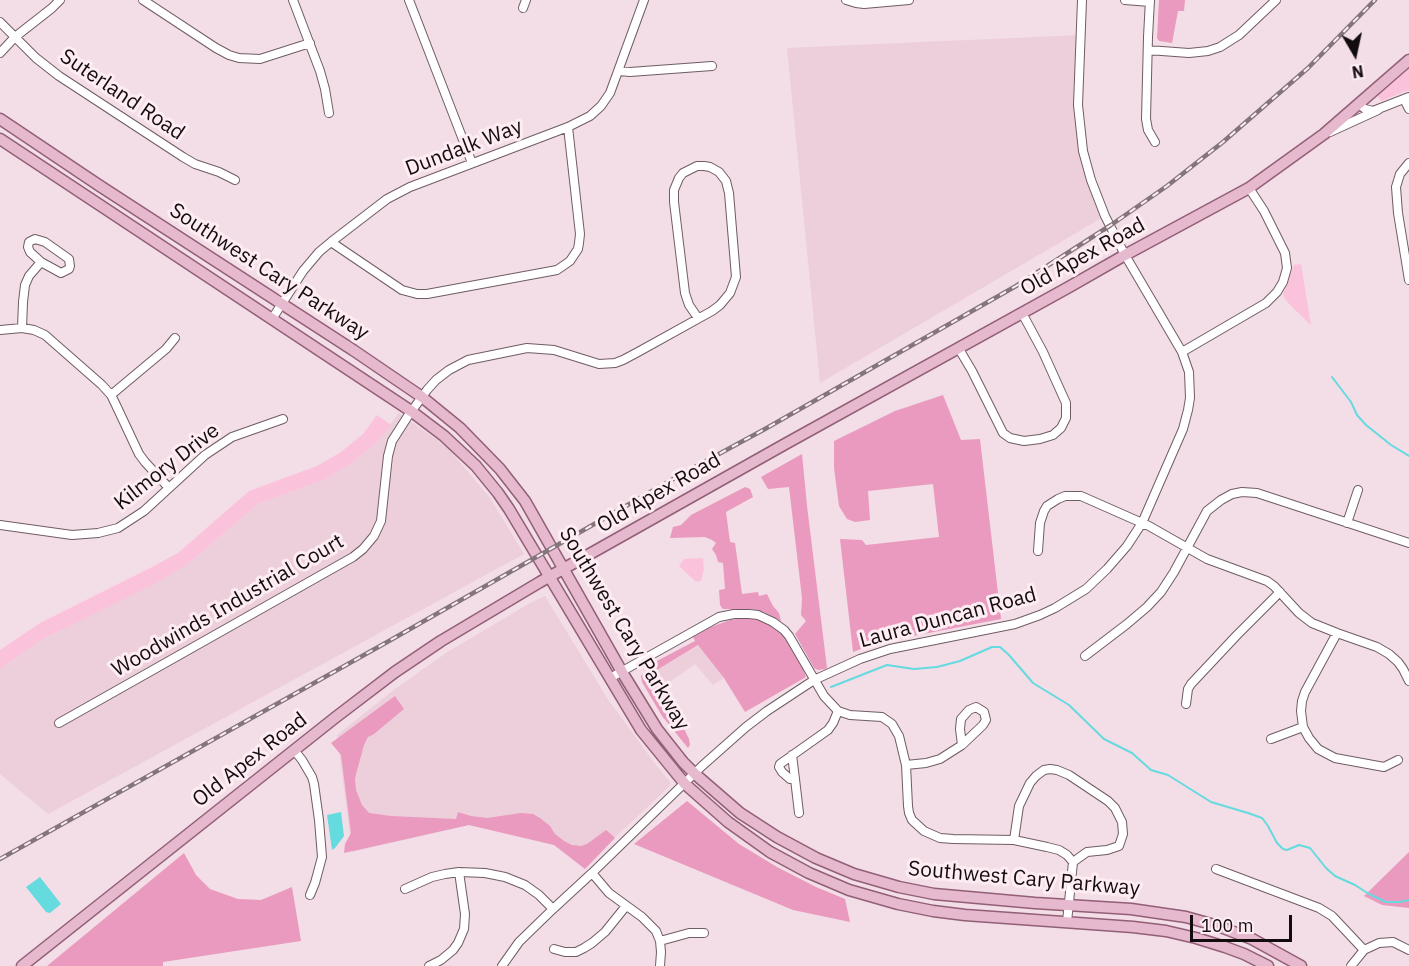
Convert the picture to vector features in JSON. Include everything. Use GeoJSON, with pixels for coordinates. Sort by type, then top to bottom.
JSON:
{"type":"FeatureCollection","features":[{"type":"Feature","properties":{"kind":"main road","name":"Old Apex Road"},"geometry":{"type":"LineString","coordinates":[[22,966],[294,750],[395,672],[441,641],[796,438],[1250,188],[1324,134],[1409,60]]}},
{"type":"Feature","properties":{"kind":"main road","name":"Southwest Cary Parkway"},"geometry":{"type":"LineString","coordinates":[[0,119],[353,350],[422,397],[466,434],[513,484],[553,548],[563,570],[657,729],[694,774],[740,813],[777,837],[816,858],[854,874],[899,887],[934,894],[1141,910],[1186,917],[1252,939],[1301,966]]}},
{"type":"Feature","properties":{"kind":"main road","name":"Southwest Cary Parkway"},"geometry":{"type":"LineString","coordinates":[[0,139],[411,411],[465,455],[487,479],[519,524],[641,730],[685,784],[728,822],[770,852],[809,873],[849,890],[898,904],[933,912],[1133,927],[1166,932],[1196,938],[1244,954],[1268,966]]}},
{"type":"Feature","properties":{"kind":"street"},"geometry":{"type":"LineString","coordinates":[[0,53],[15,37],[60,0]]}},
{"type":"Feature","properties":{"kind":"street"},"geometry":{"type":"LineString","coordinates":[[143,0],[216,48],[239,58],[260,59],[310,43]]}},
{"type":"Feature","properties":{"kind":"street"},"geometry":{"type":"LineString","coordinates":[[293,0],[325,89],[329,113]]}},
{"type":"Feature","properties":{"kind":"street"},"geometry":{"type":"LineString","coordinates":[[410,0],[472,163]]}},
{"type":"Feature","properties":{"kind":"street","name":"Dundalk Way"},"geometry":{"type":"LineString","coordinates":[[272,319],[310,262],[375,207],[399,192],[568,127],[590,116],[610,93],[644,0]]}},
{"type":"Feature","properties":{"kind":"street"},"geometry":{"type":"LineString","coordinates":[[846,0],[864,4],[909,0]]}},
{"type":"Feature","properties":{"kind":"street","name":"Laura Duncan Road"},"geometry":{"type":"LineString","coordinates":[[502,966],[519,942],[553,909],[694,774],[767,711],[814,680],[860,659],[890,649],[1015,624],[1040,615],[1070,599],[1098,578],[1122,553],[1142,523],[1186,420],[1190,386],[1189,372],[1182,352],[1125,255],[1097,196],[1083,152],[1078,105],[1082,0]]}},
{"type":"Feature","properties":{"kind":"street"},"geometry":{"type":"LineString","coordinates":[[1125,0],[1150,1],[1146,119],[1148,130],[1155,142]]}},
{"type":"Feature","properties":{"kind":"street"},"geometry":{"type":"LineString","coordinates":[[1148,50],[1189,53],[1220,47],[1239,35],[1276,0]]}},
{"type":"Feature","properties":{"kind":"street","name":"Suterland Road"},"geometry":{"type":"LineString","coordinates":[[0,22],[36,58],[59,76],[183,158],[235,180]]}},
{"type":"Feature","properties":{"kind":"street"},"geometry":{"type":"LineString","coordinates":[[619,71],[712,66]]}},
{"type":"Feature","properties":{"kind":"street"},"geometry":{"type":"LineString","coordinates":[[1324,134],[1407,98],[1409,109]]}},
{"type":"Feature","properties":{"kind":"street"},"geometry":{"type":"LineString","coordinates":[[1359,105],[1368,110],[1378,110]]}},
{"type":"Feature","properties":{"kind":"street"},"geometry":{"type":"LineString","coordinates":[[331,242],[402,290],[417,294],[557,270],[570,261],[578,249],[580,234],[568,127]]}},
{"type":"Feature","properties":{"kind":"street"},"geometry":{"type":"LineString","coordinates":[[1409,164],[1400,174],[1396,187],[1409,280]]}},
{"type":"Feature","properties":{"kind":"street","name":"Woodwinds Industrial Court"},"geometry":{"type":"LineString","coordinates":[[59,723],[353,557],[363,549],[374,536],[381,521],[389,448],[411,411],[441,375],[468,360],[533,348],[554,350],[599,364],[615,363],[712,311],[726,299],[733,287],[736,270],[728,187],[719,172],[704,166],[697,166],[683,173],[676,183],[674,196],[685,293],[698,318]]}},
{"type":"Feature","properties":{"kind":"street"},"geometry":{"type":"LineString","coordinates":[[1182,352],[1266,303],[1275,295],[1283,282],[1287,268],[1285,253],[1250,188]]}},
{"type":"Feature","properties":{"kind":"street"},"geometry":{"type":"LineString","coordinates":[[35,239],[45,242],[69,259],[70,266],[61,273],[41,262],[28,247],[29,242],[35,239]]}},
{"type":"Feature","properties":{"kind":"street"},"geometry":{"type":"LineString","coordinates":[[22,328],[26,285],[29,276],[41,262]]}},
{"type":"Feature","properties":{"kind":"street"},"geometry":{"type":"LineString","coordinates":[[959,349],[1003,433],[1010,438],[1024,441],[1053,435],[1061,428],[1066,418],[1066,403],[1040,345],[1022,313]]}},
{"type":"Feature","properties":{"kind":"street"},"geometry":{"type":"LineString","coordinates":[[0,330],[22,328],[34,330],[45,335],[78,364],[111,395],[140,454],[169,488]]}},
{"type":"Feature","properties":{"kind":"street"},"geometry":{"type":"LineString","coordinates":[[111,395],[166,349],[175,338]]}},
{"type":"Feature","properties":{"kind":"street","name":"Kilmory Drive"},"geometry":{"type":"LineString","coordinates":[[0,525],[72,535],[118,528],[136,517],[205,455],[232,437],[283,419]]}},
{"type":"Feature","properties":{"kind":"street"},"geometry":{"type":"LineString","coordinates":[[1347,523],[1358,490]]}},
{"type":"Feature","properties":{"kind":"street"},"geometry":{"type":"LineString","coordinates":[[1085,656],[1147,607],[1165,585],[1208,512],[1226,496],[1242,492],[1257,493],[1409,543]]}},
{"type":"Feature","properties":{"kind":"street"},"geometry":{"type":"LineString","coordinates":[[1038,551],[1038,535],[1044,511],[1052,503],[1065,496],[1081,496],[1142,523],[1215,562],[1267,581],[1312,623],[1383,650],[1398,662],[1409,681]]}},
{"type":"Feature","properties":{"kind":"street"},"geometry":{"type":"LineString","coordinates":[[1186,704],[1191,684],[1280,592]]}},
{"type":"Feature","properties":{"kind":"street"},"geometry":{"type":"LineString","coordinates":[[610,678],[719,617],[749,614],[758,615],[773,622],[784,630],[794,643],[814,680],[830,704],[838,711],[850,715],[877,716],[888,720],[896,729],[906,765],[909,813],[912,820],[924,831],[940,838],[1014,840],[1059,850],[1073,861],[1068,922]]}},
{"type":"Feature","properties":{"kind":"street"},"geometry":{"type":"LineString","coordinates":[[1337,633],[1305,692],[1301,711],[1303,728],[1318,749],[1335,758],[1384,767],[1398,760]]}},
{"type":"Feature","properties":{"kind":"street"},"geometry":{"type":"LineString","coordinates":[[795,779],[790,779],[782,772],[780,764],[828,730],[838,711]]}},
{"type":"Feature","properties":{"kind":"street"},"geometry":{"type":"LineString","coordinates":[[1271,739],[1303,728]]}},
{"type":"Feature","properties":{"kind":"street"},"geometry":{"type":"LineString","coordinates":[[906,765],[940,759],[962,745]]}},
{"type":"Feature","properties":{"kind":"street"},"geometry":{"type":"LineString","coordinates":[[294,750],[310,772],[314,784],[320,832],[322,857],[310,895]]}},
{"type":"Feature","properties":{"kind":"street"},"geometry":{"type":"LineString","coordinates":[[792,755],[799,813]]}},
{"type":"Feature","properties":{"kind":"street"},"geometry":{"type":"LineString","coordinates":[[1014,840],[1019,806],[1030,783],[1044,770],[1057,770],[1107,801],[1120,814],[1122,822],[1123,834],[1119,846],[1113,849],[1087,852],[1073,861]]}},
{"type":"Feature","properties":{"kind":"street"},"geometry":{"type":"LineString","coordinates":[[1216,869],[1319,908],[1332,916],[1364,950]]}},
{"type":"Feature","properties":{"kind":"street"},"geometry":{"type":"LineString","coordinates":[[405,889],[432,878],[459,872],[495,874],[516,881],[532,890],[553,909]]}},
{"type":"Feature","properties":{"kind":"street"},"geometry":{"type":"LineString","coordinates":[[429,966],[453,950],[464,929],[465,914],[459,872]]}},
{"type":"Feature","properties":{"kind":"street"},"geometry":{"type":"LineString","coordinates":[[592,873],[609,893],[650,924],[660,941],[660,966]]}},
{"type":"Feature","properties":{"kind":"street"},"geometry":{"type":"LineString","coordinates":[[554,950],[576,952],[592,944],[626,906]]}},
{"type":"Feature","properties":{"kind":"street"},"geometry":{"type":"LineString","coordinates":[[660,941],[689,933],[704,933]]}},
{"type":"Feature","properties":{"kind":"street"},"geometry":{"type":"LineString","coordinates":[[1351,966],[1364,950],[1372,945],[1386,942],[1399,944],[1409,950]]}},
{"type":"Feature","properties":{"kind":"shaded area"},"geometry":{"type":"Polygon","coordinates":[[[1159,0],[1185,0],[1184,11],[1178,11],[1172,43],[1159,41],[1157,38],[1159,0]]]}},
{"type":"Feature","properties":{"kind":"shaded area"},"geometry":{"type":"Polygon","coordinates":[[[1081,35],[1079,127],[1105,216],[820,383],[787,48],[1081,35]]]}},
{"type":"Feature","properties":{"kind":"shaded area"},"geometry":{"type":"Polygon","coordinates":[[[1409,65],[1409,90],[1381,101],[1377,95],[1409,65]]]}},
{"type":"Feature","properties":{"kind":"shaded area"},"geometry":{"type":"Polygon","coordinates":[[[1301,264],[1311,325],[1293,308],[1283,294],[1294,265],[1301,264]]]}},
{"type":"Feature","properties":{"kind":"shaded area"},"geometry":{"type":"Polygon","coordinates":[[[943,395],[961,440],[980,439],[1001,619],[877,643],[853,652],[840,539],[862,540],[866,545],[939,537],[933,484],[868,491],[870,520],[855,522],[847,519],[839,506],[834,468],[834,441],[895,411],[943,395]]]}},
{"type":"Feature","properties":{"kind":"shaded area"},"geometry":{"type":"Polygon","coordinates":[[[399,413],[447,447],[490,498],[524,554],[48,814],[0,774],[0,669],[43,639],[188,564],[258,504],[324,480],[351,464],[375,444],[399,413]]]}},
{"type":"Feature","properties":{"kind":"shaded area"},"geometry":{"type":"Polygon","coordinates":[[[377,415],[391,425],[375,444],[351,464],[324,480],[258,504],[188,564],[151,586],[43,639],[0,669],[0,650],[40,623],[178,553],[249,491],[317,466],[341,452],[363,434],[377,415]]]}},
{"type":"Feature","properties":{"kind":"shaded area"},"geometry":{"type":"Polygon","coordinates":[[[802,454],[827,668],[818,670],[814,668],[795,634],[806,621],[801,615],[802,598],[789,487],[768,489],[761,477],[802,454]]]}},
{"type":"Feature","properties":{"kind":"shaded area"},"geometry":{"type":"Polygon","coordinates":[[[745,487],[750,489],[753,497],[726,512],[730,542],[735,543],[742,594],[758,592],[759,596],[767,594],[779,613],[781,621],[764,612],[752,609],[723,609],[720,605],[719,590],[725,589],[723,563],[718,562],[712,549],[716,543],[705,537],[670,538],[673,527],[681,525],[691,515],[745,487]]]}},
{"type":"Feature","properties":{"kind":"shaded area"},"geometry":{"type":"Polygon","coordinates":[[[703,558],[704,569],[701,581],[696,582],[679,566],[684,559],[703,558]]]}},
{"type":"Feature","properties":{"kind":"shaded area"},"geometry":{"type":"Polygon","coordinates":[[[545,596],[607,698],[670,782],[670,786],[610,842],[585,869],[554,845],[469,825],[352,852],[337,735],[395,689],[449,651],[545,596]]]}},
{"type":"Feature","properties":{"kind":"shaded area"},"geometry":{"type":"Polygon","coordinates":[[[744,618],[760,620],[780,630],[792,646],[806,677],[745,712],[724,678],[698,645],[652,673],[676,712],[689,739],[688,748],[662,716],[642,682],[641,676],[657,661],[695,641],[693,637],[711,627],[744,618]]]}},
{"type":"Feature","properties":{"kind":"shaded area"},"geometry":{"type":"Polygon","coordinates":[[[699,645],[724,678],[713,685],[695,664],[660,689],[652,673],[699,645]]]}},
{"type":"Feature","properties":{"kind":"shaded area"},"geometry":{"type":"Polygon","coordinates":[[[395,696],[404,709],[368,737],[355,778],[356,790],[362,805],[369,813],[456,819],[458,812],[487,818],[521,813],[533,814],[550,826],[555,834],[572,845],[587,844],[606,830],[615,838],[585,869],[554,845],[469,825],[344,853],[345,844],[351,833],[341,755],[331,743],[395,696]]]}},
{"type":"Feature","properties":{"kind":"shaded area"},"geometry":{"type":"Polygon","coordinates":[[[687,801],[739,844],[777,867],[845,899],[850,922],[793,910],[634,844],[687,801]]]}},
{"type":"Feature","properties":{"kind":"shaded area"},"geometry":{"type":"Polygon","coordinates":[[[1409,852],[1409,908],[1382,905],[1364,896],[1409,852]]]}},
{"type":"Feature","properties":{"kind":"shaded area"},"geometry":{"type":"Polygon","coordinates":[[[184,853],[196,875],[210,889],[238,899],[261,900],[292,887],[301,941],[163,962],[163,966],[47,966],[184,853]]]}},
{"type":"Feature","properties":{"kind":"water"},"geometry":{"type":"Polygon","coordinates":[[[341,812],[344,836],[332,850],[327,815],[341,812]]]}},
{"type":"Feature","properties":{"kind":"water"},"geometry":{"type":"Polygon","coordinates":[[[40,877],[61,904],[50,913],[46,912],[26,887],[40,877]]]}},
{"type":"Feature","properties":{"kind":"waterway"},"geometry":{"type":"LineString","coordinates":[[1332,377],[1366,425],[1409,456]]}},
{"type":"Feature","properties":{"kind":"waterway"},"geometry":{"type":"LineString","coordinates":[[831,687],[887,665],[914,669],[937,667],[960,661],[992,647],[1000,647],[1033,683],[1069,705],[1104,739],[1132,753],[1151,770],[1168,775],[1211,802],[1262,818],[1283,849],[1287,850],[1299,845],[1310,848],[1335,876],[1369,894],[1386,902],[1409,900]]}},
{"type":"Feature","properties":{"kind":"railway"},"geometry":{"type":"LineString","coordinates":[[0,859],[1016,286],[1111,225],[1167,186],[1223,142],[1308,68],[1375,0]]}}]}
